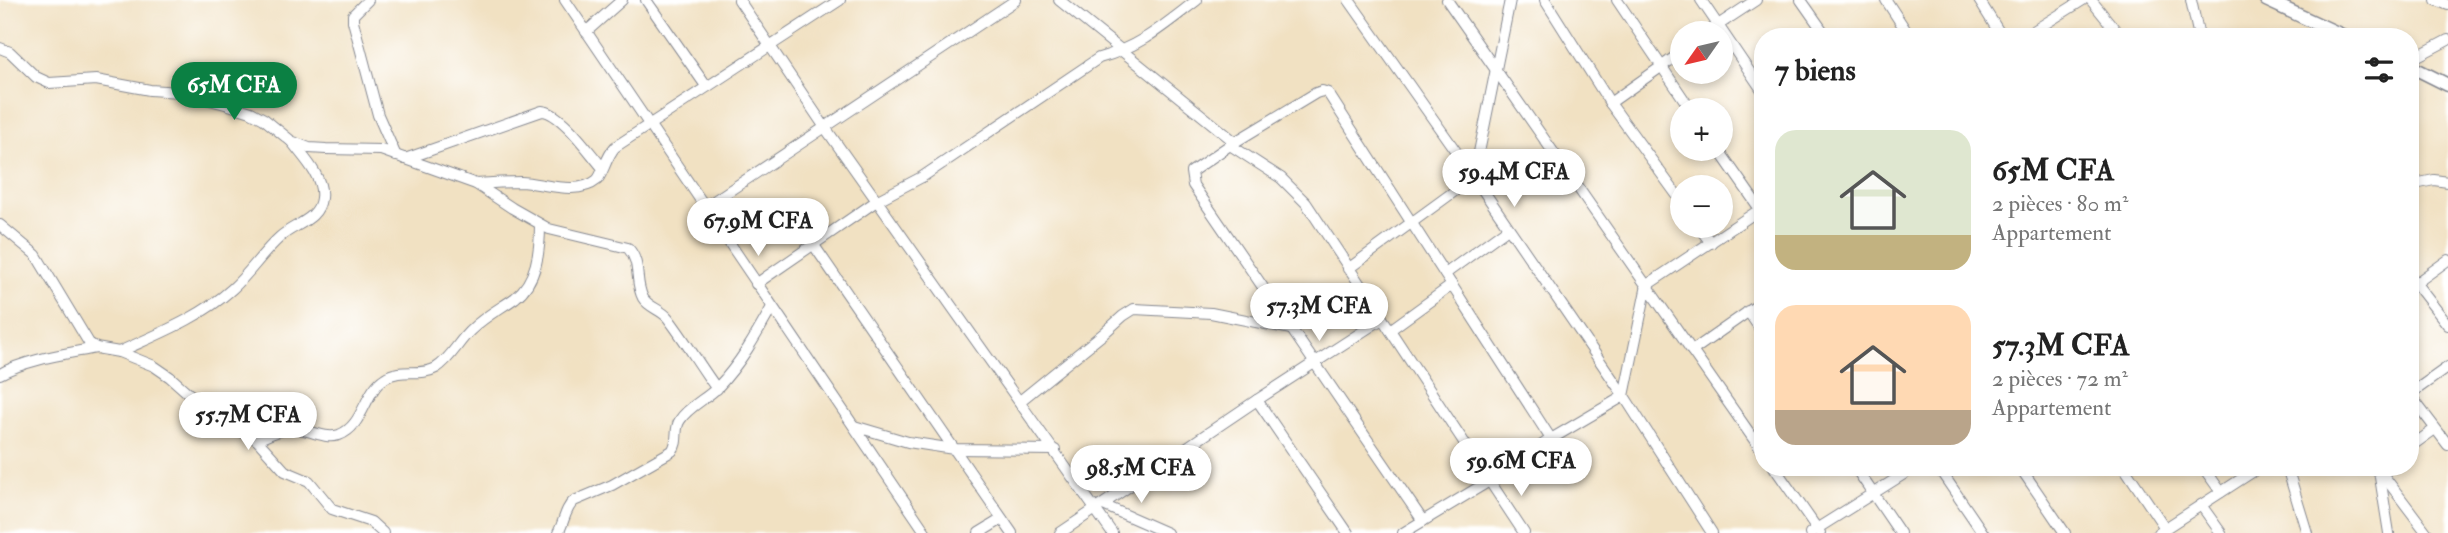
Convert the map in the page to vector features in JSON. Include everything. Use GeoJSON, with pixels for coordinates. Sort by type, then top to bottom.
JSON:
{"type":"FeatureCollection","features":[{"type":"Feature","properties":{"kind":"main road"},"geometry":{"type":"LineString","coordinates":[[2266,0],[2327,28]]}},
{"type":"Feature","properties":{"kind":"main road"},"geometry":{"type":"LineString","coordinates":[[2419,70],[2448,85]]}},
{"type":"Feature","properties":{"kind":"street"},"geometry":{"type":"LineString","coordinates":[[368,0],[353,15],[353,21],[378,115],[400,158]]}},
{"type":"Feature","properties":{"kind":"street"},"geometry":{"type":"LineString","coordinates":[[565,0],[926,533]]}},
{"type":"Feature","properties":{"kind":"street"},"geometry":{"type":"LineString","coordinates":[[586,32],[622,0]]}},
{"type":"Feature","properties":{"kind":"street"},"geometry":{"type":"LineString","coordinates":[[646,0],[706,86]]}},
{"type":"Feature","properties":{"kind":"street"},"geometry":{"type":"LineString","coordinates":[[739,0],[824,126],[1055,450],[1100,507],[1112,533]]}},
{"type":"Feature","properties":{"kind":"street"},"geometry":{"type":"LineString","coordinates":[[476,184],[521,182],[581,187],[598,179],[615,147],[840,0]]}},
{"type":"Feature","properties":{"kind":"street"},"geometry":{"type":"LineString","coordinates":[[705,207],[1016,0]]}},
{"type":"Feature","properties":{"kind":"street"},"geometry":{"type":"LineString","coordinates":[[1059,0],[1232,144],[1281,178],[1299,196],[1524,533]]}},
{"type":"Feature","properties":{"kind":"street"},"geometry":{"type":"LineString","coordinates":[[756,284],[878,201],[922,177],[1099,58],[1123,52],[1146,39],[1197,0]]}},
{"type":"Feature","properties":{"kind":"street"},"geometry":{"type":"LineString","coordinates":[[1349,0],[1624,396],[1712,533]]}},
{"type":"Feature","properties":{"kind":"street"},"geometry":{"type":"LineString","coordinates":[[1447,0],[1754,440]]}},
{"type":"Feature","properties":{"kind":"street"},"geometry":{"type":"LineString","coordinates":[[1348,269],[1474,177],[1510,0]]}},
{"type":"Feature","properties":{"kind":"street"},"geometry":{"type":"LineString","coordinates":[[1545,0],[1610,103],[1670,186]]}},
{"type":"Feature","properties":{"kind":"street"},"geometry":{"type":"LineString","coordinates":[[1617,0],[1683,98]]}},
{"type":"Feature","properties":{"kind":"street"},"geometry":{"type":"LineString","coordinates":[[1701,0],[1714,21]]}},
{"type":"Feature","properties":{"kind":"street"},"geometry":{"type":"LineString","coordinates":[[1723,21],[1756,0]]}},
{"type":"Feature","properties":{"kind":"street"},"geometry":{"type":"LineString","coordinates":[[1801,0],[1821,28]]}},
{"type":"Feature","properties":{"kind":"street"},"geometry":{"type":"LineString","coordinates":[[1886,0],[1904,28]]}},
{"type":"Feature","properties":{"kind":"street"},"geometry":{"type":"LineString","coordinates":[[1979,0],[1996,28]]}},
{"type":"Feature","properties":{"kind":"street"},"geometry":{"type":"LineString","coordinates":[[2039,28],[2084,0]]}},
{"type":"Feature","properties":{"kind":"street"},"geometry":{"type":"LineString","coordinates":[[2091,0],[2114,28]]}},
{"type":"Feature","properties":{"kind":"street"},"geometry":{"type":"LineString","coordinates":[[2191,0],[2197,28]]}},
{"type":"Feature","properties":{"kind":"street"},"geometry":{"type":"LineString","coordinates":[[2436,0],[2448,5]]}},
{"type":"Feature","properties":{"kind":"street"},"geometry":{"type":"LineString","coordinates":[[2419,55],[2448,40]]}},
{"type":"Feature","properties":{"kind":"street"},"geometry":{"type":"LineString","coordinates":[[0,48],[10,52],[36,77],[49,83],[96,80],[150,90],[179,92],[251,112],[291,141],[317,177],[322,191],[321,201],[312,217],[279,238],[230,291],[197,316],[120,352]]}},
{"type":"Feature","properties":{"kind":"street"},"geometry":{"type":"LineString","coordinates":[[1733,48],[1754,78]]}},
{"type":"Feature","properties":{"kind":"street"},"geometry":{"type":"LineString","coordinates":[[1610,103],[1670,61]]}},
{"type":"Feature","properties":{"kind":"street"},"geometry":{"type":"LineString","coordinates":[[1423,521],[1191,179],[1191,172],[1232,144],[1316,93],[1328,93],[1552,439]]}},
{"type":"Feature","properties":{"kind":"street"},"geometry":{"type":"LineString","coordinates":[[400,158],[542,111],[549,111],[568,128],[602,167]]}},
{"type":"Feature","properties":{"kind":"street"},"geometry":{"type":"LineString","coordinates":[[291,141],[309,148],[381,150],[476,184],[540,225],[578,238],[604,241],[628,248],[637,262],[640,291],[644,299],[649,306],[667,316],[716,389]]}},
{"type":"Feature","properties":{"kind":"street"},"geometry":{"type":"LineString","coordinates":[[1727,161],[1754,199]]}},
{"type":"Feature","properties":{"kind":"street"},"geometry":{"type":"LineString","coordinates":[[2419,183],[2434,180],[2448,182]]}},
{"type":"Feature","properties":{"kind":"street"},"geometry":{"type":"LineString","coordinates":[[1403,533],[1624,396],[1647,285],[1754,215]]}},
{"type":"Feature","properties":{"kind":"street"},"geometry":{"type":"LineString","coordinates":[[0,225],[36,255],[89,343],[96,348]]}},
{"type":"Feature","properties":{"kind":"street"},"geometry":{"type":"LineString","coordinates":[[257,439],[293,428],[325,436],[341,435],[353,424],[367,403],[371,391],[385,378],[407,370],[421,372],[436,368],[472,328],[523,290],[537,261],[540,225]]}},
{"type":"Feature","properties":{"kind":"street"},"geometry":{"type":"LineString","coordinates":[[1445,274],[1508,228]]}},
{"type":"Feature","properties":{"kind":"street"},"geometry":{"type":"LineString","coordinates":[[1707,238],[1711,243]]}},
{"type":"Feature","properties":{"kind":"street"},"geometry":{"type":"LineString","coordinates":[[813,244],[1012,533]]}},
{"type":"Feature","properties":{"kind":"street"},"geometry":{"type":"LineString","coordinates":[[2419,277],[2448,261]]}},
{"type":"Feature","properties":{"kind":"street"},"geometry":{"type":"LineString","coordinates":[[1390,330],[1452,285]]}},
{"type":"Feature","properties":{"kind":"street"},"geometry":{"type":"LineString","coordinates":[[2419,288],[2448,325]]}},
{"type":"Feature","properties":{"kind":"street"},"geometry":{"type":"LineString","coordinates":[[558,533],[565,523],[569,505],[612,485],[672,451],[676,446],[680,420],[716,389],[749,348],[772,307]]}},
{"type":"Feature","properties":{"kind":"street"},"geometry":{"type":"LineString","coordinates":[[1692,351],[1754,307]]}},
{"type":"Feature","properties":{"kind":"street"},"geometry":{"type":"LineString","coordinates":[[1020,401],[1134,309],[1211,313],[1291,330]]}},
{"type":"Feature","properties":{"kind":"street"},"geometry":{"type":"LineString","coordinates":[[1748,311],[1754,320]]}},
{"type":"Feature","properties":{"kind":"street"},"geometry":{"type":"LineString","coordinates":[[1059,533],[1382,319]]}},
{"type":"Feature","properties":{"kind":"street"},"geometry":{"type":"LineString","coordinates":[[0,374],[15,367],[96,348],[120,352],[153,366],[170,377],[215,417],[257,439],[285,471],[315,486],[332,509],[371,522],[383,533]]}},
{"type":"Feature","properties":{"kind":"street"},"geometry":{"type":"LineString","coordinates":[[2419,388],[2448,367]]}},
{"type":"Feature","properties":{"kind":"street"},"geometry":{"type":"LineString","coordinates":[[1257,400],[1348,533]]}},
{"type":"Feature","properties":{"kind":"street"},"geometry":{"type":"LineString","coordinates":[[2419,407],[2448,445]]}},
{"type":"Feature","properties":{"kind":"street"},"geometry":{"type":"LineString","coordinates":[[854,426],[908,442],[954,449],[1055,450]]}},
{"type":"Feature","properties":{"kind":"street"},"geometry":{"type":"LineString","coordinates":[[2419,441],[2435,429]]}},
{"type":"Feature","properties":{"kind":"street"},"geometry":{"type":"LineString","coordinates":[[1780,476],[1815,532],[1900,476]]}},
{"type":"Feature","properties":{"kind":"street"},"geometry":{"type":"LineString","coordinates":[[1861,476],[1900,533]]}},
{"type":"Feature","properties":{"kind":"street"},"geometry":{"type":"LineString","coordinates":[[1944,476],[1983,533]]}},
{"type":"Feature","properties":{"kind":"street"},"geometry":{"type":"LineString","coordinates":[[2026,476],[2065,533]]}},
{"type":"Feature","properties":{"kind":"street"},"geometry":{"type":"LineString","coordinates":[[2129,476],[2162,531],[2246,476]]}},
{"type":"Feature","properties":{"kind":"street"},"geometry":{"type":"LineString","coordinates":[[2209,476],[2221,492]]}},
{"type":"Feature","properties":{"kind":"street"},"geometry":{"type":"LineString","coordinates":[[2290,476],[2307,533]]}},
{"type":"Feature","properties":{"kind":"street"},"geometry":{"type":"LineString","coordinates":[[2381,476],[2389,533]]}},
{"type":"Feature","properties":{"kind":"street"},"geometry":{"type":"LineString","coordinates":[[2386,476],[2427,533]]}},
{"type":"Feature","properties":{"kind":"street"},"geometry":{"type":"LineString","coordinates":[[2201,505],[2221,533]]}},
{"type":"Feature","properties":{"kind":"street"},"geometry":{"type":"LineString","coordinates":[[1100,507],[1167,533]]}},
{"type":"Feature","properties":{"kind":"street"},"geometry":{"type":"LineString","coordinates":[[979,533],[1002,519]]}}]}
